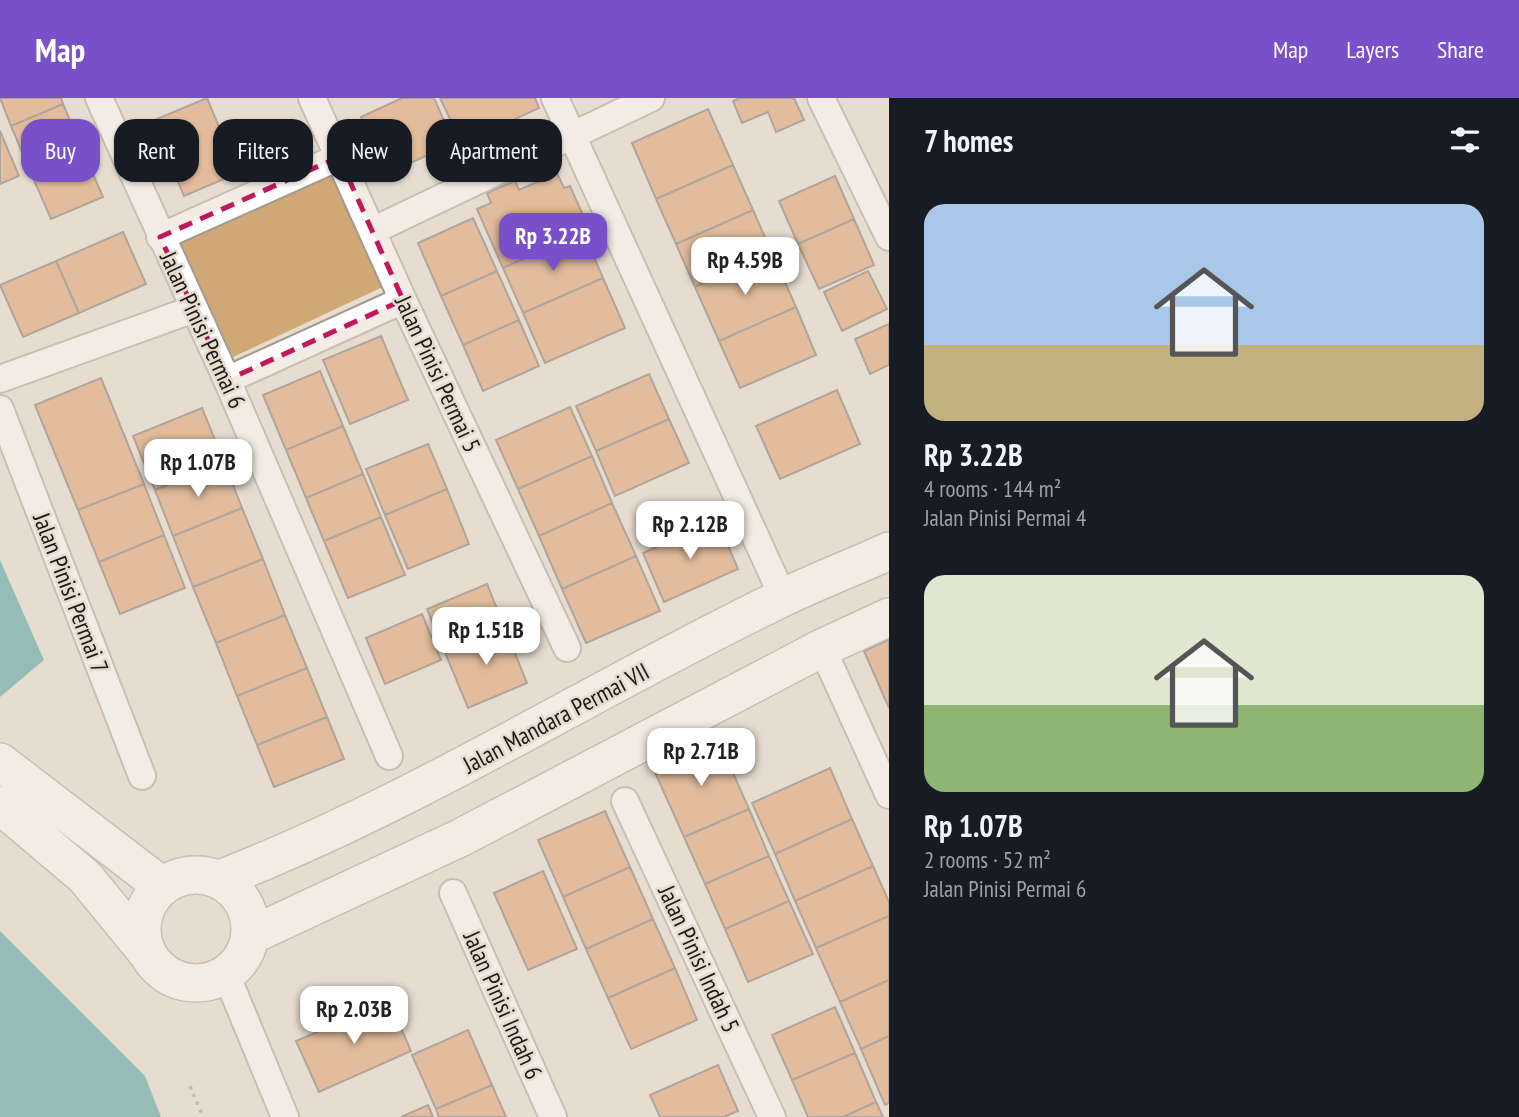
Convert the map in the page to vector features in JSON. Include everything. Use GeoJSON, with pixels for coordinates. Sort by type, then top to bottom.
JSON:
{"type":"FeatureCollection","features":[{"type":"Feature","properties":{"kind":"main road","name":"Jalan Mandara Permai VII"},"geometry":{"type":"LineString","coordinates":[[220,879],[281,855],[422,789],[783,597],[889,551]]}},
{"type":"Feature","properties":{"kind":"main road"},"geometry":{"type":"LineString","coordinates":[[250,936],[460,838],[822,648],[889,617]]}},
{"type":"Feature","properties":{"kind":"main road"},"geometry":{"type":"LineString","coordinates":[[0,762],[162,886]]}},
{"type":"Feature","properties":{"kind":"main road"},"geometry":{"type":"LineString","coordinates":[[0,805],[85,877],[158,968],[172,978],[189,983],[208,982],[226,974],[243,958],[250,936],[250,919],[244,902],[234,889],[220,879],[198,874],[176,878],[162,886],[145,910],[143,940],[148,954]]}},
{"type":"Feature","properties":{"kind":"street","name":"Jalan Pinisi Permai 6"},"geometry":{"type":"LineString","coordinates":[[99,98],[227,380],[389,756]]}},
{"type":"Feature","properties":{"kind":"street","name":"Jalan Pinisi Permai 5"},"geometry":{"type":"LineString","coordinates":[[312,98],[327,132]]}},
{"type":"Feature","properties":{"kind":"street"},"geometry":{"type":"LineString","coordinates":[[555,98],[783,597]]}},
{"type":"Feature","properties":{"kind":"street"},"geometry":{"type":"LineString","coordinates":[[372,231],[651,98]]}},
{"type":"Feature","properties":{"kind":"street"},"geometry":{"type":"LineString","coordinates":[[830,101],[889,237]]}},
{"type":"Feature","properties":{"kind":"street"},"geometry":{"type":"LineString","coordinates":[[160,237],[327,162]]}},
{"type":"Feature","properties":{"kind":"street","name":"Jalan Pinisi Permai 5"},"geometry":{"type":"LineString","coordinates":[[349,182],[568,648]]}},
{"type":"Feature","properties":{"kind":"street"},"geometry":{"type":"LineString","coordinates":[[227,380],[403,300]]}},
{"type":"Feature","properties":{"kind":"street"},"geometry":{"type":"LineString","coordinates":[[0,379],[194,309]]}},
{"type":"Feature","properties":{"kind":"street","name":"Jalan Pinisi Permai 7"},"geometry":{"type":"LineString","coordinates":[[0,409],[142,776]]}},
{"type":"Feature","properties":{"kind":"street"},"geometry":{"type":"LineString","coordinates":[[822,648],[889,795]]}},
{"type":"Feature","properties":{"kind":"street","name":"Jalan Pinisi Indah 5"},"geometry":{"type":"LineString","coordinates":[[625,801],[772,1117]]}},
{"type":"Feature","properties":{"kind":"street","name":"Jalan Pinisi Indah 6"},"geometry":{"type":"LineString","coordinates":[[453,893],[553,1117]]}},
{"type":"Feature","properties":{"kind":"street"},"geometry":{"type":"LineString","coordinates":[[226,974],[285,1117]]}},
{"type":"Feature","properties":{"kind":"path"},"geometry":{"type":"LineString","coordinates":[[190,1086],[204,1117]]}},
{"type":"Feature","properties":{"kind":"highlighted area"},"geometry":{"type":"Polygon","coordinates":[[[339,157],[403,300],[227,380],[160,237],[339,157]]]}},
{"type":"Feature","properties":{"kind":"shaded area"},"geometry":{"type":"Polygon","coordinates":[[[327,173],[327,182],[341,182],[389,284],[233,357],[180,242],[307,182],[313,182],[313,179],[327,173]]]}},
{"type":"Feature","properties":{"kind":"water"},"geometry":{"type":"Polygon","coordinates":[[[0,560],[44,660],[0,697],[0,560]]]}},
{"type":"Feature","properties":{"kind":"water"},"geometry":{"type":"Polygon","coordinates":[[[0,931],[145,1076],[161,1117],[0,1117],[0,931]]]}},
{"type":"Feature","properties":{"kind":"building"},"geometry":{"type":"Polygon","coordinates":[[[0,98],[61,98],[63,104],[28,119],[21,119],[21,122],[11,126],[0,98]]]}},
{"type":"Feature","properties":{"kind":"building"},"geometry":{"type":"Polygon","coordinates":[[[207,98],[216,119],[213,119],[213,182],[217,182],[184,196],[178,182],[199,182],[199,119],[157,119],[207,98]]]}},
{"type":"Feature","properties":{"kind":"building"},"geometry":{"type":"Polygon","coordinates":[[[402,98],[434,98],[443,119],[426,119],[426,156],[412,162],[412,119],[361,117],[402,98]]]}},
{"type":"Feature","properties":{"kind":"building"},"geometry":{"type":"Polygon","coordinates":[[[440,98],[535,98],[539,108],[515,119],[450,119],[440,98]]]}},
{"type":"Feature","properties":{"kind":"building"},"geometry":{"type":"Polygon","coordinates":[[[740,98],[794,98],[804,120],[776,132],[768,112],[742,123],[733,101],[740,98]]]}},
{"type":"Feature","properties":{"kind":"building"},"geometry":{"type":"Polygon","coordinates":[[[63,104],[69,119],[28,119],[63,104]]]}},
{"type":"Feature","properties":{"kind":"building"},"geometry":{"type":"Polygon","coordinates":[[[708,109],[733,165],[656,199],[632,143],[708,109]]]}},
{"type":"Feature","properties":{"kind":"building"},"geometry":{"type":"Polygon","coordinates":[[[21,122],[21,150],[11,126],[21,122]]]}},
{"type":"Feature","properties":{"kind":"building"},"geometry":{"type":"Polygon","coordinates":[[[0,131],[19,176],[0,184],[0,131]]]}},
{"type":"Feature","properties":{"kind":"building"},"geometry":{"type":"Polygon","coordinates":[[[733,165],[753,210],[676,244],[656,199],[733,165]]]}},
{"type":"Feature","properties":{"kind":"building"},"geometry":{"type":"Polygon","coordinates":[[[835,176],[854,219],[798,244],[779,201],[835,176]]]}},
{"type":"Feature","properties":{"kind":"building"},"geometry":{"type":"Polygon","coordinates":[[[35,182],[96,182],[103,197],[51,219],[35,182]]]}},
{"type":"Feature","properties":{"kind":"building"},"geometry":{"type":"Polygon","coordinates":[[[513,182],[515,182],[519,190],[537,182],[561,182],[564,188],[570,186],[582,213],[576,216],[583,232],[503,268],[477,209],[491,203],[487,193],[513,182]]]}},
{"type":"Feature","properties":{"kind":"building"},"geometry":{"type":"Polygon","coordinates":[[[753,210],[772,253],[695,287],[676,244],[753,210]]]}},
{"type":"Feature","properties":{"kind":"building"},"geometry":{"type":"Polygon","coordinates":[[[473,218],[497,271],[441,296],[418,243],[473,218]]]}},
{"type":"Feature","properties":{"kind":"building"},"geometry":{"type":"Polygon","coordinates":[[[854,219],[874,265],[819,289],[798,244],[854,219]]]}},
{"type":"Feature","properties":{"kind":"building"},"geometry":{"type":"Polygon","coordinates":[[[123,232],[146,284],[79,313],[56,261],[123,232]]]}},
{"type":"Feature","properties":{"kind":"building"},"geometry":{"type":"Polygon","coordinates":[[[583,232],[603,278],[523,313],[503,268],[583,232]]]}},
{"type":"Feature","properties":{"kind":"building"},"geometry":{"type":"Polygon","coordinates":[[[772,253],[796,307],[719,341],[695,287],[772,253]]]}},
{"type":"Feature","properties":{"kind":"building"},"geometry":{"type":"Polygon","coordinates":[[[56,261],[79,313],[23,337],[0,285],[56,261]]]}},
{"type":"Feature","properties":{"kind":"building"},"geometry":{"type":"Polygon","coordinates":[[[497,271],[519,320],[463,345],[441,296],[497,271]]]}},
{"type":"Feature","properties":{"kind":"building"},"geometry":{"type":"Polygon","coordinates":[[[868,271],[887,309],[842,331],[824,292],[868,271]]]}},
{"type":"Feature","properties":{"kind":"building"},"geometry":{"type":"Polygon","coordinates":[[[603,278],[625,328],[545,363],[523,313],[603,278]]]}},
{"type":"Feature","properties":{"kind":"building"},"geometry":{"type":"Polygon","coordinates":[[[796,307],[816,355],[740,388],[719,341],[796,307]]]}},
{"type":"Feature","properties":{"kind":"building"},"geometry":{"type":"Polygon","coordinates":[[[519,320],[539,366],[483,391],[463,345],[519,320]]]}},
{"type":"Feature","properties":{"kind":"building"},"geometry":{"type":"Polygon","coordinates":[[[889,324],[889,365],[870,374],[855,339],[889,324]]]}},
{"type":"Feature","properties":{"kind":"building"},"geometry":{"type":"Polygon","coordinates":[[[381,336],[408,400],[350,424],[323,360],[381,336]]]}},
{"type":"Feature","properties":{"kind":"building"},"geometry":{"type":"Polygon","coordinates":[[[320,371],[343,426],[286,450],[263,395],[320,371]]]}},
{"type":"Feature","properties":{"kind":"building"},"geometry":{"type":"Polygon","coordinates":[[[649,374],[669,419],[596,451],[576,406],[649,374]]]}},
{"type":"Feature","properties":{"kind":"building"},"geometry":{"type":"Polygon","coordinates":[[[101,378],[144,484],[78,510],[35,405],[101,378]]]}},
{"type":"Feature","properties":{"kind":"building"},"geometry":{"type":"Polygon","coordinates":[[[837,390],[860,444],[780,479],[756,426],[837,390]]]}},
{"type":"Feature","properties":{"kind":"building"},"geometry":{"type":"Polygon","coordinates":[[[570,407],[592,456],[518,489],[496,440],[570,407]]]}},
{"type":"Feature","properties":{"kind":"building"},"geometry":{"type":"Polygon","coordinates":[[[202,408],[224,462],[155,490],[133,436],[202,408]]]}},
{"type":"Feature","properties":{"kind":"building"},"geometry":{"type":"Polygon","coordinates":[[[669,419],[689,463],[615,496],[596,451],[669,419]]]}},
{"type":"Feature","properties":{"kind":"building"},"geometry":{"type":"Polygon","coordinates":[[[343,426],[363,474],[306,498],[286,450],[343,426]]]}},
{"type":"Feature","properties":{"kind":"building"},"geometry":{"type":"Polygon","coordinates":[[[428,444],[447,489],[385,515],[366,469],[428,444]]]}},
{"type":"Feature","properties":{"kind":"building"},"geometry":{"type":"Polygon","coordinates":[[[592,456],[612,503],[539,536],[518,489],[592,456]]]}},
{"type":"Feature","properties":{"kind":"building"},"geometry":{"type":"Polygon","coordinates":[[[224,462],[242,508],[173,536],[155,490],[224,462]]]}},
{"type":"Feature","properties":{"kind":"building"},"geometry":{"type":"Polygon","coordinates":[[[363,474],[381,517],[324,541],[306,498],[363,474]]]}},
{"type":"Feature","properties":{"kind":"building"},"geometry":{"type":"Polygon","coordinates":[[[144,484],[164,535],[99,562],[78,510],[144,484]]]}},
{"type":"Feature","properties":{"kind":"building"},"geometry":{"type":"Polygon","coordinates":[[[447,489],[469,544],[408,569],[385,515],[447,489]]]}},
{"type":"Feature","properties":{"kind":"building"},"geometry":{"type":"Polygon","coordinates":[[[612,503],[636,556],[562,589],[539,536],[612,503]]]}},
{"type":"Feature","properties":{"kind":"building"},"geometry":{"type":"Polygon","coordinates":[[[242,508],[263,559],[193,587],[173,536],[242,508]]]}},
{"type":"Feature","properties":{"kind":"building"},"geometry":{"type":"Polygon","coordinates":[[[381,517],[405,575],[348,598],[324,541],[381,517]]]}},
{"type":"Feature","properties":{"kind":"building"},"geometry":{"type":"Polygon","coordinates":[[[717,520],[738,569],[664,602],[643,553],[717,520]]]}},
{"type":"Feature","properties":{"kind":"building"},"geometry":{"type":"Polygon","coordinates":[[[164,535],[185,588],[120,614],[99,562],[164,535]]]}},
{"type":"Feature","properties":{"kind":"building"},"geometry":{"type":"Polygon","coordinates":[[[636,556],[660,611],[586,643],[562,589],[636,556]]]}},
{"type":"Feature","properties":{"kind":"building"},"geometry":{"type":"Polygon","coordinates":[[[263,559],[285,615],[216,643],[193,587],[263,559]]]}},
{"type":"Feature","properties":{"kind":"building"},"geometry":{"type":"Polygon","coordinates":[[[487,584],[504,626],[444,650],[427,609],[487,584]]]}},
{"type":"Feature","properties":{"kind":"building"},"geometry":{"type":"Polygon","coordinates":[[[422,614],[441,660],[385,684],[366,638],[422,614]]]}},
{"type":"Feature","properties":{"kind":"building"},"geometry":{"type":"Polygon","coordinates":[[[285,615],[307,668],[237,696],[216,643],[285,615]]]}},
{"type":"Feature","properties":{"kind":"building"},"geometry":{"type":"Polygon","coordinates":[[[504,626],[527,683],[468,708],[444,650],[504,626]]]}},
{"type":"Feature","properties":{"kind":"building"},"geometry":{"type":"Polygon","coordinates":[[[889,640],[889,708],[864,651],[889,640]]]}},
{"type":"Feature","properties":{"kind":"building"},"geometry":{"type":"Polygon","coordinates":[[[307,668],[327,717],[257,745],[237,696],[307,668]]]}},
{"type":"Feature","properties":{"kind":"building"},"geometry":{"type":"Polygon","coordinates":[[[327,717],[344,759],[274,787],[257,745],[327,717]]]}},
{"type":"Feature","properties":{"kind":"building"},"geometry":{"type":"Polygon","coordinates":[[[718,739],[749,809],[684,837],[653,768],[718,739]]]}},
{"type":"Feature","properties":{"kind":"building"},"geometry":{"type":"Polygon","coordinates":[[[830,768],[852,819],[775,854],[752,803],[830,768]]]}},
{"type":"Feature","properties":{"kind":"building"},"geometry":{"type":"Polygon","coordinates":[[[749,809],[769,856],[705,884],[684,837],[749,809]]]}},
{"type":"Feature","properties":{"kind":"building"},"geometry":{"type":"Polygon","coordinates":[[[605,811],[630,867],[563,897],[538,840],[605,811]]]}},
{"type":"Feature","properties":{"kind":"building"},"geometry":{"type":"Polygon","coordinates":[[[852,819],[873,866],[795,901],[775,854],[852,819]]]}},
{"type":"Feature","properties":{"kind":"building"},"geometry":{"type":"Polygon","coordinates":[[[769,856],[789,901],[725,929],[705,884],[769,856]]]}},
{"type":"Feature","properties":{"kind":"building"},"geometry":{"type":"Polygon","coordinates":[[[873,866],[889,902],[889,916],[816,948],[795,901],[873,866]]]}},
{"type":"Feature","properties":{"kind":"building"},"geometry":{"type":"Polygon","coordinates":[[[630,867],[653,919],[586,949],[563,897],[630,867]]]}},
{"type":"Feature","properties":{"kind":"building"},"geometry":{"type":"Polygon","coordinates":[[[543,871],[577,949],[528,970],[494,893],[543,871]]]}},
{"type":"Feature","properties":{"kind":"building"},"geometry":{"type":"Polygon","coordinates":[[[789,901],[813,954],[748,982],[725,929],[789,901]]]}},
{"type":"Feature","properties":{"kind":"building"},"geometry":{"type":"Polygon","coordinates":[[[889,916],[889,980],[840,1002],[816,948],[889,916]]]}},
{"type":"Feature","properties":{"kind":"building"},"geometry":{"type":"Polygon","coordinates":[[[653,919],[675,968],[608,998],[586,949],[653,919]]]}},
{"type":"Feature","properties":{"kind":"building"},"geometry":{"type":"Polygon","coordinates":[[[675,968],[697,1020],[631,1049],[608,998],[675,968]]]}},
{"type":"Feature","properties":{"kind":"building"},"geometry":{"type":"Polygon","coordinates":[[[889,980],[889,1036],[861,1049],[840,1002],[889,980]]]}},
{"type":"Feature","properties":{"kind":"building"},"geometry":{"type":"Polygon","coordinates":[[[389,1001],[411,1051],[319,1092],[296,1041],[389,1001]]]}},
{"type":"Feature","properties":{"kind":"building"},"geometry":{"type":"Polygon","coordinates":[[[835,1007],[855,1053],[792,1080],[772,1035],[835,1007]]]}},
{"type":"Feature","properties":{"kind":"building"},"geometry":{"type":"Polygon","coordinates":[[[468,1030],[492,1085],[436,1109],[412,1055],[468,1030]]]}},
{"type":"Feature","properties":{"kind":"building"},"geometry":{"type":"Polygon","coordinates":[[[889,1036],[889,1103],[885,1105],[861,1049],[889,1036]]]}},
{"type":"Feature","properties":{"kind":"building"},"geometry":{"type":"Polygon","coordinates":[[[855,1053],[876,1102],[843,1117],[808,1117],[792,1080],[855,1053]]]}},
{"type":"Feature","properties":{"kind":"building"},"geometry":{"type":"Polygon","coordinates":[[[718,1065],[738,1111],[724,1117],[660,1117],[650,1095],[718,1065]]]}},
{"type":"Feature","properties":{"kind":"building"},"geometry":{"type":"Polygon","coordinates":[[[492,1085],[506,1117],[439,1117],[436,1109],[492,1085]]]}},
{"type":"Feature","properties":{"kind":"building"},"geometry":{"type":"Polygon","coordinates":[[[876,1102],[883,1117],[843,1117],[876,1102]]]}},
{"type":"Feature","properties":{"kind":"building"},"geometry":{"type":"Polygon","coordinates":[[[428,1105],[433,1117],[401,1117],[428,1105]]]}}]}
